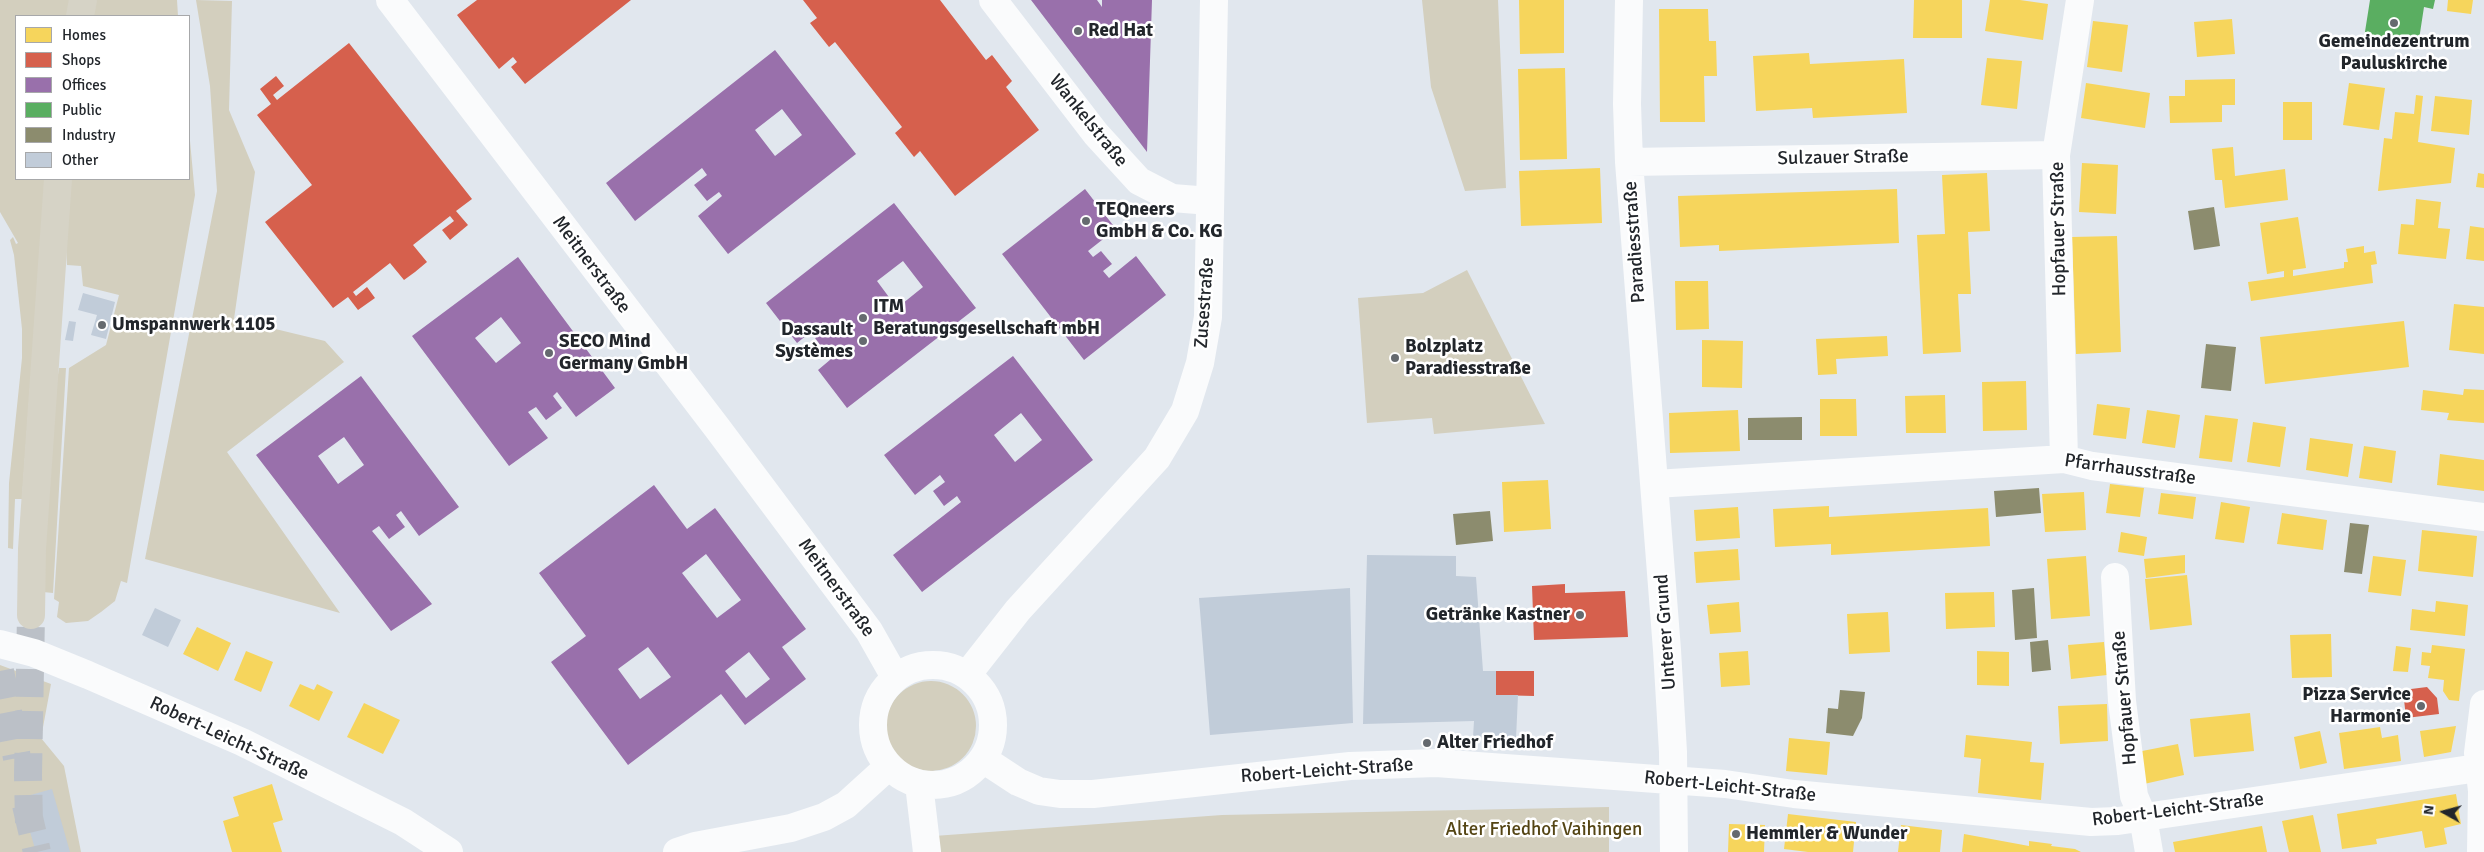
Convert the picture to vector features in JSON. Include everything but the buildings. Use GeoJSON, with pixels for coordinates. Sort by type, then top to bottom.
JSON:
{"type":"FeatureCollection","features":[{"type":"Feature","properties":{"kind":"highway"},"geometry":{"type":"LineString","coordinates":[[80,15],[83,0]]}},
{"type":"Feature","properties":{"kind":"highway"},"geometry":{"type":"LineString","coordinates":[[31,615],[32,549],[58,180]]}},
{"type":"Feature","properties":{"kind":"street","name":"Meitnerstraße"},"geometry":{"type":"LineString","coordinates":[[390,0],[863,623],[895,677]]}},
{"type":"Feature","properties":{"kind":"street","name":"Wankelstraße"},"geometry":{"type":"LineString","coordinates":[[993,0],[1096,134],[1138,181],[1172,198],[1210,201]]}},
{"type":"Feature","properties":{"kind":"street","name":"Zusestraße"},"geometry":{"type":"LineString","coordinates":[[967,676],[1018,610],[1157,458],[1185,411],[1200,363],[1208,317],[1214,0]]}},
{"type":"Feature","properties":{"kind":"street","name":"Paradiesstraße"},"geometry":{"type":"LineString","coordinates":[[1629,0],[1627,104],[1629,162],[1649,437],[1655,484]]}},
{"type":"Feature","properties":{"kind":"street","name":"Hopfauer Straße"},"geometry":{"type":"LineString","coordinates":[[2064,459],[2056,155],[2080,0]]}},
{"type":"Feature","properties":{"kind":"street","name":"Sulzauer Straße"},"geometry":{"type":"LineString","coordinates":[[1629,162],[2056,155]]}},
{"type":"Feature","properties":{"kind":"street","name":"Pfarrhausstraße"},"geometry":{"type":"LineString","coordinates":[[1655,484],[2064,459],[2092,466],[2484,517]]}},
{"type":"Feature","properties":{"kind":"street","name":"Unterer Grund"},"geometry":{"type":"LineString","coordinates":[[1655,484],[1668,659],[1674,852]]}},
{"type":"Feature","properties":{"kind":"street","name":"Hopfauer Straße"},"geometry":{"type":"LineString","coordinates":[[2115,577],[2122,701],[2134,796],[2143,817],[2149,852]]}},
{"type":"Feature","properties":{"kind":"street","name":"Robert-Leicht-Straße"},"geometry":{"type":"LineString","coordinates":[[0,644],[34,653],[242,742],[403,822],[449,852]]}},
{"type":"Feature","properties":{"kind":"street"},"geometry":{"type":"LineString","coordinates":[[931,665],[950,667],[967,676],[979,686],[987,699],[992,714],[991,737],[982,758],[970,772],[955,781],[937,785],[919,784],[903,778],[889,766],[879,753],[874,738],[873,720],[876,705],[883,690],[895,677],[912,668],[931,665]]}},
{"type":"Feature","properties":{"kind":"street"},"geometry":{"type":"LineString","coordinates":[[2481,852],[2482,767],[2479,748],[2484,704]]}},
{"type":"Feature","properties":{"kind":"street","name":"Robert-Leicht-Straße"},"geometry":{"type":"LineString","coordinates":[[982,758],[1018,782],[1039,791],[1060,794],[1093,794],[1350,766],[1436,763],[1673,780],[2090,822],[2143,817],[2482,767]]}},
{"type":"Feature","properties":{"kind":"street"},"geometry":{"type":"LineString","coordinates":[[677,852],[695,846],[791,828],[824,817],[846,805],[889,766]]}},
{"type":"Feature","properties":{"kind":"street"},"geometry":{"type":"LineString","coordinates":[[919,784],[927,852]]}},
{"type":"Feature","properties":{"kind":"green space"},"geometry":{"type":"Polygon","coordinates":[[[0,0],[73,0],[69,15],[15,15],[15,180],[45,180],[22,499],[15,499],[13,549],[8,548],[9,483],[22,358],[22,329],[14,255],[10,240],[13,237],[16,244],[18,243],[0,212],[0,0]]]}},
{"type":"Feature","properties":{"kind":"green space"},"geometry":{"type":"Polygon","coordinates":[[[93,0],[177,0],[178,15],[89,15],[93,0]]]}},
{"type":"Feature","properties":{"kind":"green space"},"geometry":{"type":"Polygon","coordinates":[[[196,0],[232,1],[229,110],[255,172],[234,319],[325,341],[344,362],[227,452],[340,613],[145,559],[217,191],[210,86],[196,0]]]}},
{"type":"Feature","properties":{"kind":"green space"},"geometry":{"type":"Polygon","coordinates":[[[1422,0],[1498,0],[1506,188],[1465,191],[1431,87],[1422,0]]]}},
{"type":"Feature","properties":{"kind":"green space"},"geometry":{"type":"Polygon","coordinates":[[[190,141],[195,195],[127,583],[121,581],[115,601],[88,621],[66,623],[57,617],[59,602],[54,599],[69,368],[106,345],[119,295],[83,286],[81,266],[67,265],[65,225],[67,180],[190,180],[190,141]]]}},
{"type":"Feature","properties":{"kind":"green space"},"geometry":{"type":"Polygon","coordinates":[[[1467,270],[1545,424],[1434,434],[1432,418],[1367,423],[1358,298],[1423,293],[1467,270]]]}},
{"type":"Feature","properties":{"kind":"green space"},"geometry":{"type":"Polygon","coordinates":[[[59,368],[66,368],[53,593],[43,592],[52,413],[59,368]]]}},
{"type":"Feature","properties":{"kind":"green space"},"geometry":{"type":"Polygon","coordinates":[[[0,665],[51,684],[41,738],[64,766],[81,852],[0,852],[0,665]]]}},
{"type":"Feature","properties":{"kind":"green space"},"geometry":{"type":"Polygon","coordinates":[[[931,681],[948,684],[963,694],[973,709],[976,726],[973,743],[963,758],[948,768],[931,771],[914,768],[899,758],[889,743],[886,726],[889,709],[899,694],[914,684],[931,681]]]}},
{"type":"Feature","properties":{"kind":"green space","name":"Alter Friedhof Vaihingen"},"geometry":{"type":"Polygon","coordinates":[[[1609,807],[1609,852],[938,852],[934,836],[1222,815],[1609,807]]]}},
{"type":"Feature","properties":{"kind":"tunnel"},"geometry":{"type":"LineString","coordinates":[[29,823],[31,615]]}},
{"type":"Feature","properties":{"kind":"tunnel"},"geometry":{"type":"LineString","coordinates":[[0,671],[17,758]]}},
{"type":"Feature","properties":{"kind":"tunnel"},"geometry":{"type":"LineString","coordinates":[[26,805],[37,852]]}},
{"type":"Feature","properties":{"kind":"place","name":"Gemeindezentrum Pauluskirche"},"geometry":{"type":"Point","coordinates":[2394,23]}},
{"type":"Feature","properties":{"kind":"place","name":"Red Hat"},"geometry":{"type":"Point","coordinates":[1078,31]}},
{"type":"Feature","properties":{"kind":"place","name":"TEQneers GmbH & Co. KG"},"geometry":{"type":"Point","coordinates":[1086,221]}},
{"type":"Feature","properties":{"kind":"place","name":"ITM Beratungsgesellschaft mbH"},"geometry":{"type":"Point","coordinates":[863,318]}},
{"type":"Feature","properties":{"kind":"place","name":"Umspannwerk 1105"},"geometry":{"type":"Point","coordinates":[102,325]}},
{"type":"Feature","properties":{"kind":"place","name":"Dassault Systèmes"},"geometry":{"type":"Point","coordinates":[863,341]}},
{"type":"Feature","properties":{"kind":"place","name":"SECO Mind Germany GmbH"},"geometry":{"type":"Point","coordinates":[549,353]}},
{"type":"Feature","properties":{"kind":"place","name":"Bolzplatz Paradiesstraße"},"geometry":{"type":"Point","coordinates":[1395,358]}},
{"type":"Feature","properties":{"kind":"place","name":"Getränke Kastner"},"geometry":{"type":"Point","coordinates":[1580,615]}},
{"type":"Feature","properties":{"kind":"place","name":"Pizza Service Harmonie"},"geometry":{"type":"Point","coordinates":[2421,706]}},
{"type":"Feature","properties":{"kind":"place","name":"Alter Friedhof"},"geometry":{"type":"Point","coordinates":[1427,743]}},
{"type":"Feature","properties":{"kind":"place","name":"Hemmler & Wunder"},"geometry":{"type":"Point","coordinates":[1736,834]}}]}
